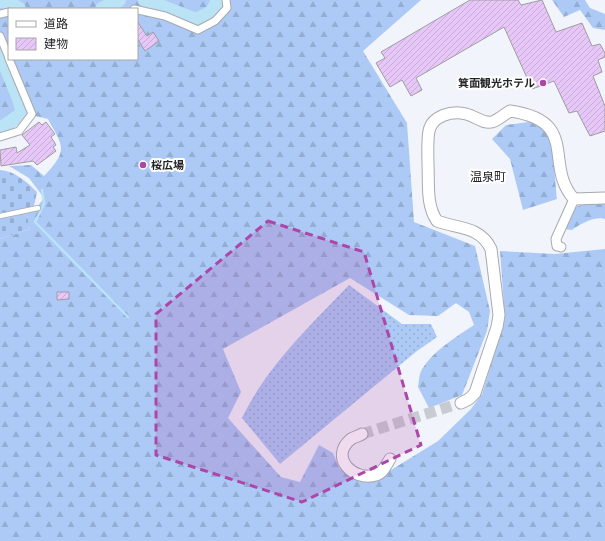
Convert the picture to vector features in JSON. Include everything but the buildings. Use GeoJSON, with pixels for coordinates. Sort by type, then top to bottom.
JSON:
{"type":"FeatureCollection","features":[{"type":"Feature","properties":{"kind":"street"},"geometry":{"type":"LineString","coordinates":[[138,10],[165,16],[198,30],[215,22],[227,8],[226,0]]}},
{"type":"Feature","properties":{"kind":"street"},"geometry":{"type":"LineString","coordinates":[[0,36],[8,56]]}},
{"type":"Feature","properties":{"kind":"street"},"geometry":{"type":"LineString","coordinates":[[0,137],[18,131],[32,114],[10,60]]}},
{"type":"Feature","properties":{"kind":"street"},"geometry":{"type":"LineString","coordinates":[[461,402],[469,399],[475,393],[497,327],[499,315],[491,249],[486,239],[478,232],[437,221],[433,215],[429,198],[428,162],[429,131],[433,123],[441,116],[452,113],[466,114],[485,122],[493,122],[510,111],[523,113],[536,119],[549,127],[555,138],[559,149],[561,177],[566,190],[574,199]]}},
{"type":"Feature","properties":{"kind":"street"},"geometry":{"type":"LineString","coordinates":[[574,199],[605,198]]}},
{"type":"Feature","properties":{"kind":"street"},"geometry":{"type":"LineString","coordinates":[[561,247],[557,246],[556,239],[574,199]]}},
{"type":"Feature","properties":{"kind":"street"},"geometry":{"type":"LineString","coordinates":[[362,434],[351,440],[345,447],[342,455],[344,464],[350,472],[359,476],[376,475],[383,470],[390,459]]}},
{"type":"Feature","properties":{"kind":"lane"},"geometry":{"type":"LineString","coordinates":[[0,216],[38,208]]}},
{"type":"Feature","properties":{"kind":"highlighted area"},"geometry":{"type":"Polygon","coordinates":[[[268,221],[364,252],[421,445],[302,502],[156,455],[156,314],[268,221]]]}},
{"type":"Feature","properties":{"kind":"green space"},"geometry":{"type":"Polygon","coordinates":[[[0,0],[421,0],[363,51],[407,123],[414,222],[475,246],[490,311],[487,331],[462,395],[429,408],[418,387],[421,371],[427,362],[446,344],[474,325],[469,312],[456,303],[438,316],[409,315],[350,278],[223,349],[241,392],[228,418],[281,477],[300,482],[319,445],[333,453],[340,469],[358,479],[378,478],[438,441],[471,409],[482,394],[505,318],[500,251],[555,254],[605,249],[605,541],[0,541],[0,239],[30,229],[26,211],[37,207],[44,198],[29,178],[9,166],[31,165],[44,176],[57,160],[61,149],[58,136],[48,119],[19,112],[0,124],[0,0]]]}},
{"type":"Feature","properties":{"kind":"green space"},"geometry":{"type":"Polygon","coordinates":[[[552,0],[585,0],[590,8],[605,14],[605,30],[593,28],[580,10],[564,17],[552,0]]]}},
{"type":"Feature","properties":{"kind":"green space"},"geometry":{"type":"Polygon","coordinates":[[[529,122],[546,131],[549,135],[557,199],[523,210],[510,159],[492,139],[506,125],[529,122]]]}},
{"type":"Feature","properties":{"kind":"green space"},"geometry":{"type":"Polygon","coordinates":[[[0,170],[11,172],[25,181],[37,192],[34,206],[0,214],[0,170]]]}},
{"type":"Feature","properties":{"kind":"green space"},"geometry":{"type":"Polygon","coordinates":[[[605,202],[605,219],[601,218],[583,223],[572,230],[564,229],[574,208],[583,204],[605,202]]]}},
{"type":"Feature","properties":{"kind":"green space"},"geometry":{"type":"Polygon","coordinates":[[[26,211],[30,229],[0,239],[0,218],[26,211]]]}},
{"type":"Feature","properties":{"kind":"green space"},"geometry":{"type":"Polygon","coordinates":[[[349,285],[402,324],[431,324],[437,337],[417,351],[280,464],[242,418],[264,381],[290,347],[349,285]]]}},
{"type":"Feature","properties":{"kind":"waterway"},"geometry":{"type":"LineString","coordinates":[[104,8],[119,0]]}},
{"type":"Feature","properties":{"kind":"waterway"},"geometry":{"type":"LineString","coordinates":[[145,0],[196,20],[212,12],[218,0]]}},
{"type":"Feature","properties":{"kind":"waterway"},"geometry":{"type":"LineString","coordinates":[[0,1],[8,2],[17,8]]}},
{"type":"Feature","properties":{"kind":"waterway"},"geometry":{"type":"LineString","coordinates":[[0,52],[23,113],[0,129]]}},
{"type":"Feature","properties":{"kind":"waterway"},"geometry":{"type":"LineString","coordinates":[[42,190],[44,204],[35,222],[128,317]]}},
{"type":"Feature","properties":{"kind":"tunnel"},"geometry":{"type":"LineString","coordinates":[[362,434],[461,403]]}},
{"type":"Feature","properties":{"kind":"place","name":"箕面観光ホテル"},"geometry":{"type":"Point","coordinates":[543,83]}},
{"type":"Feature","properties":{"kind":"place","name":"桜広場"},"geometry":{"type":"Point","coordinates":[143,165]}},
{"type":"Feature","properties":{"kind":"district","name":"温泉町"},"geometry":{"type":"Point","coordinates":[488,177]}}]}
